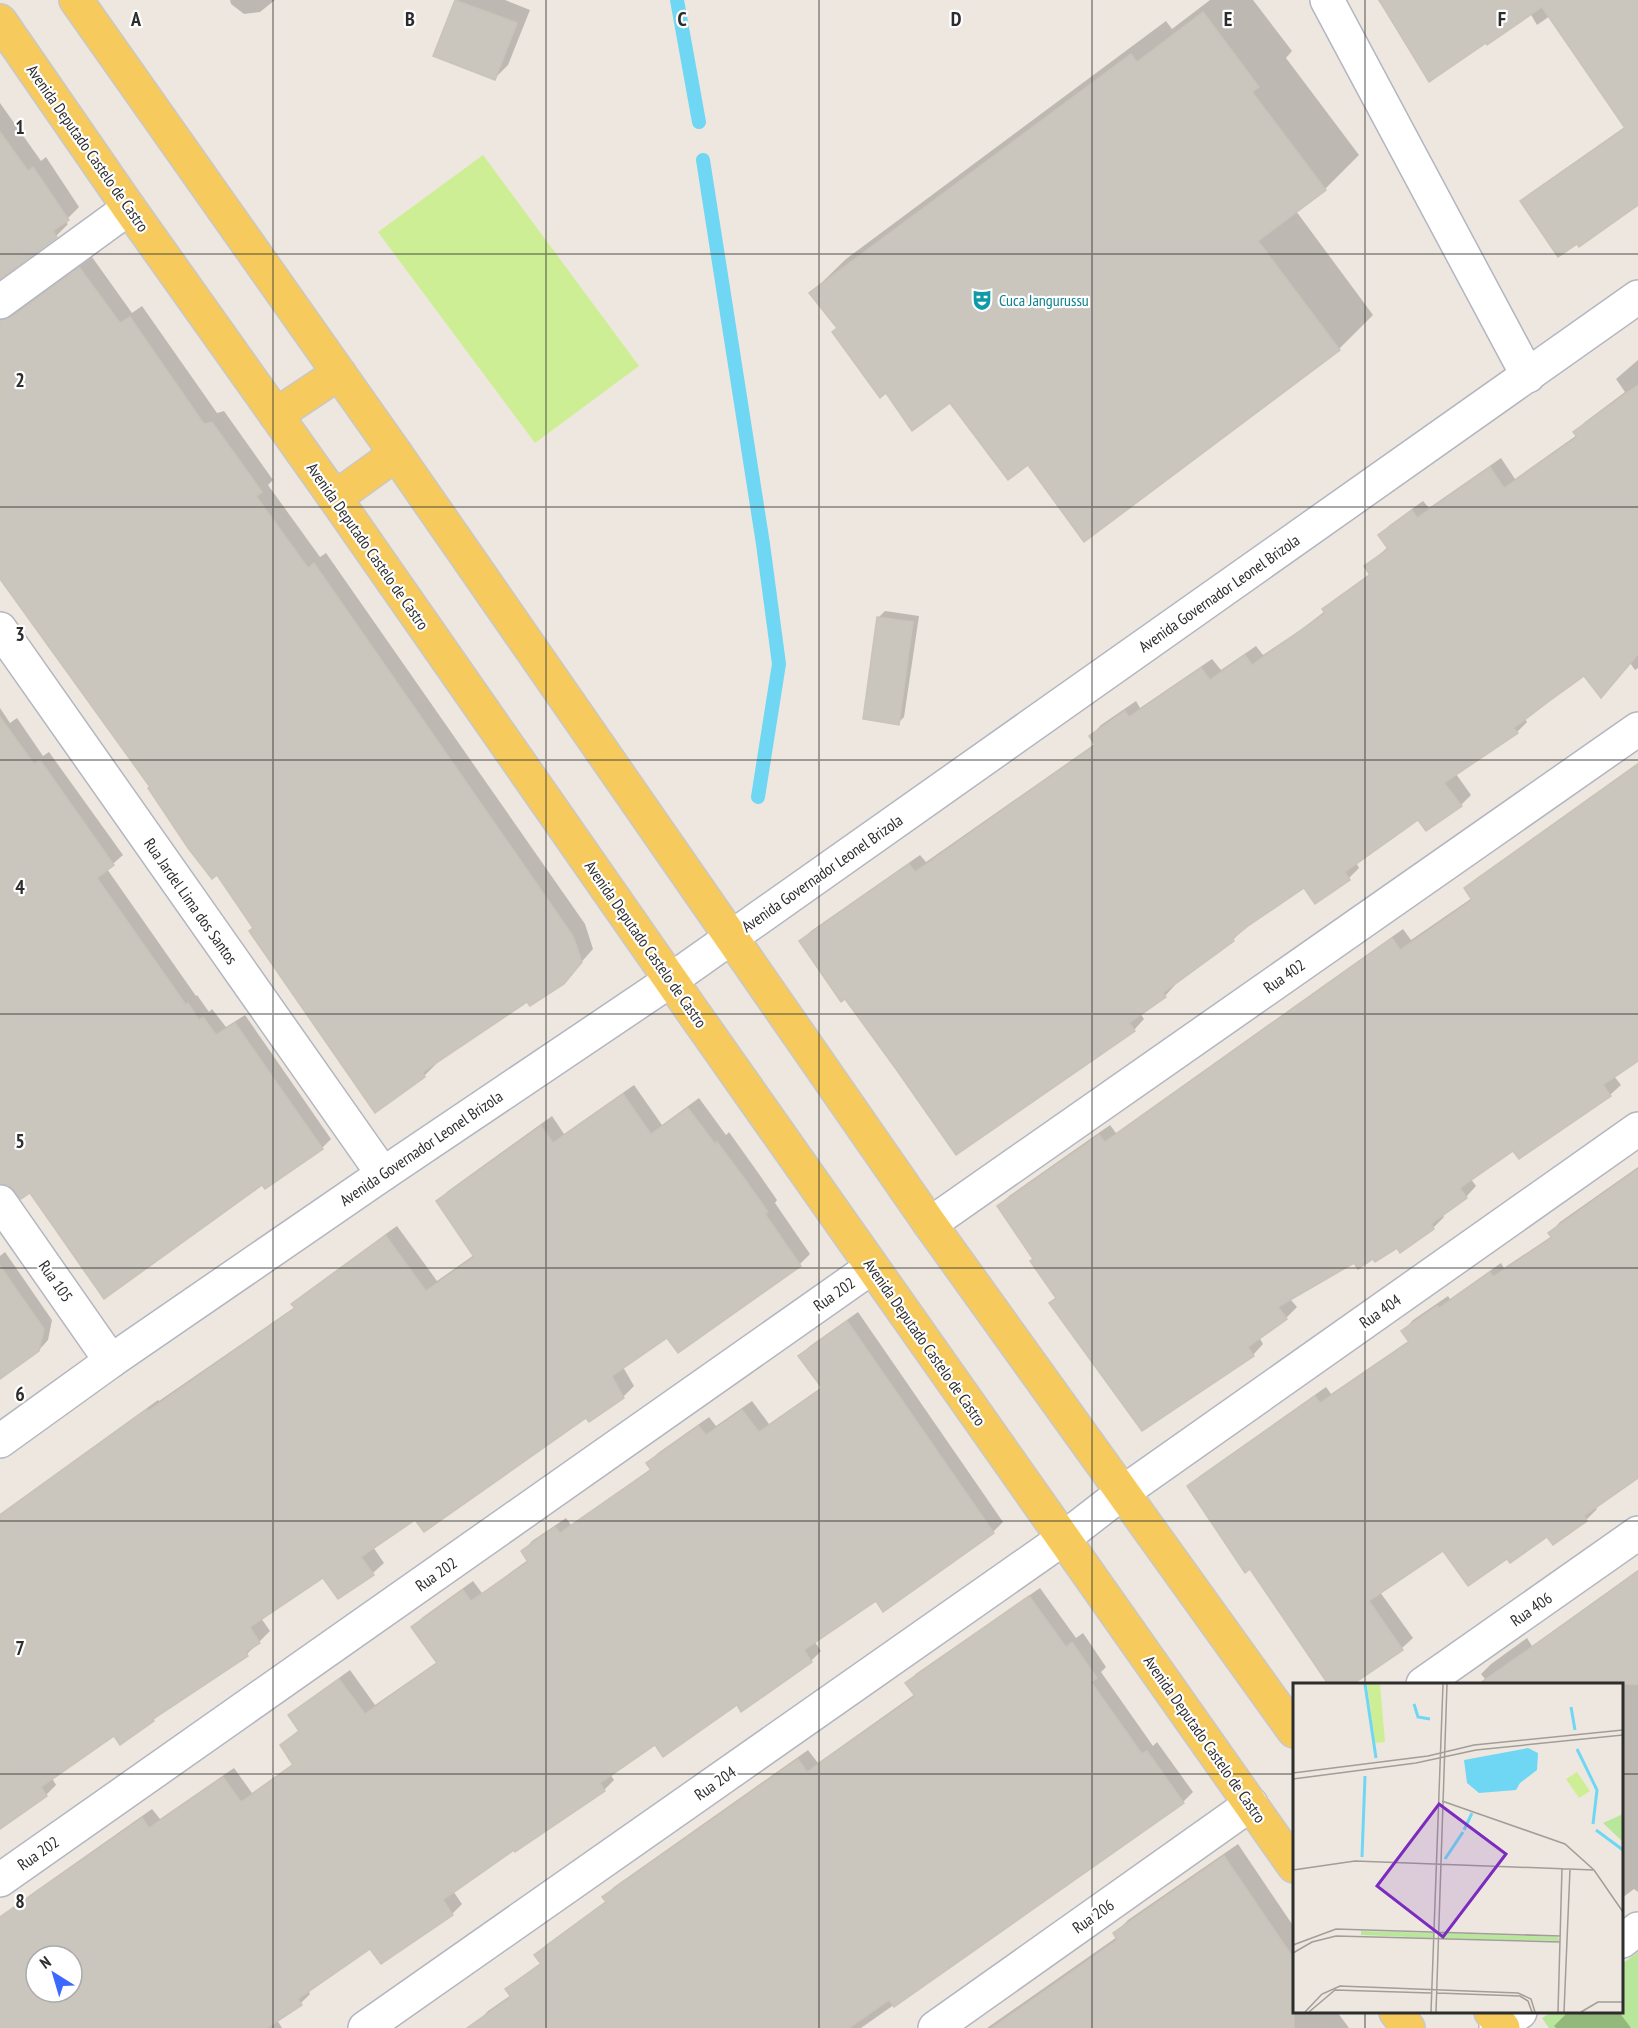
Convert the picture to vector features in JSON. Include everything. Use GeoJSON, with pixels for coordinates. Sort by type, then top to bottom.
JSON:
{"type":"FeatureCollection","features":[{"type":"Feature","properties":{"kind":"main road"},"geometry":{"type":"LineString","coordinates":[[76,0],[396,454],[930,1224],[1293,1730]]}},
{"type":"Feature","properties":{"kind":"main road","name":"Avenida Deputado Castelo de Castro"},"geometry":{"type":"LineString","coordinates":[[0,21],[1293,1865]]}},
{"type":"Feature","properties":{"kind":"main road"},"geometry":{"type":"LineString","coordinates":[[276,415],[339,373]]}},
{"type":"Feature","properties":{"kind":"main road"},"geometry":{"type":"LineString","coordinates":[[335,498],[396,454]]}},
{"type":"Feature","properties":{"kind":"main road"},"geometry":{"type":"LineString","coordinates":[[1397,2013],[1408,2028]]}},
{"type":"Feature","properties":{"kind":"street"},"geometry":{"type":"LineString","coordinates":[[1327,0],[1528,376]]}},
{"type":"Feature","properties":{"kind":"street"},"geometry":{"type":"LineString","coordinates":[[0,302],[129,208]]}},
{"type":"Feature","properties":{"kind":"street","name":"Avenida Governador Leonel Brizola"},"geometry":{"type":"LineString","coordinates":[[0,1441],[111,1361],[383,1174],[671,980],[1638,297]]}},
{"type":"Feature","properties":{"kind":"street","name":"Rua Jardel Lima dos Santos"},"geometry":{"type":"LineString","coordinates":[[0,628],[383,1174]]}},
{"type":"Feature","properties":{"kind":"street","name":"Rua 402"},"geometry":{"type":"LineString","coordinates":[[930,1224],[1638,729]]}},
{"type":"Feature","properties":{"kind":"street","name":"Rua 404"},"geometry":{"type":"LineString","coordinates":[[1064,1538],[1122,1493],[1638,1129]]}},
{"type":"Feature","properties":{"kind":"street","name":"Rua 105"},"geometry":{"type":"LineString","coordinates":[[0,1202],[111,1361]]}},
{"type":"Feature","properties":{"kind":"street","name":"Rua 202"},"geometry":{"type":"LineString","coordinates":[[0,1880],[872,1267]]}},
{"type":"Feature","properties":{"kind":"street","name":"Rua 406"},"geometry":{"type":"LineString","coordinates":[[1424,1683],[1638,1533]]}},
{"type":"Feature","properties":{"kind":"street","name":"Rua 204"},"geometry":{"type":"LineString","coordinates":[[365,2028],[1064,1538]]}},
{"type":"Feature","properties":{"kind":"street","name":"Rua 206"},"geometry":{"type":"LineString","coordinates":[[935,2028],[1251,1804]]}},
{"type":"Feature","properties":{"kind":"street"},"geometry":{"type":"LineString","coordinates":[[1623,1940],[1638,1929]]}},
{"type":"Feature","properties":{"kind":"green space"},"geometry":{"type":"Polygon","coordinates":[[[483,155],[639,366],[535,443],[378,232],[483,155]]]}},
{"type":"Feature","properties":{"kind":"green space"},"geometry":{"type":"Polygon","coordinates":[[[1638,1952],[1638,2028],[1549,2028],[1542,2018],[1550,2013],[1623,2013],[1623,1963],[1638,1952]]]}},
{"type":"Feature","properties":{"kind":"building"},"geometry":{"type":"Polygon","coordinates":[[[455,0],[517,23],[495,80],[433,56],[455,0]]]}},
{"type":"Feature","properties":{"kind":"building"},"geometry":{"type":"Polygon","coordinates":[[[1379,0],[1638,0],[1638,205],[1579,247],[1577,244],[1558,257],[1520,201],[1625,128],[1542,7],[1429,82],[1379,0]]]}},
{"type":"Feature","properties":{"kind":"building","name":"Cuca Jangurussu"},"geometry":{"type":"Polygon","coordinates":[[[1203,12],[1259,87],[1252,92],[1326,190],[1258,241],[1340,350],[1084,542],[1028,465],[1008,480],[950,403],[912,431],[886,393],[880,398],[832,332],[837,328],[809,293],[1131,54],[1137,62],[1203,12]]]}},
{"type":"Feature","properties":{"kind":"building"},"geometry":{"type":"Polygon","coordinates":[[[0,132],[28,171],[33,167],[69,220],[53,231],[57,237],[0,279],[0,132]]]}},
{"type":"Feature","properties":{"kind":"building"},"geometry":{"type":"Polygon","coordinates":[[[79,267],[120,323],[130,317],[204,424],[212,422],[262,492],[256,496],[308,568],[314,563],[573,936],[582,962],[564,984],[530,1006],[527,1002],[423,1072],[425,1077],[375,1113],[249,931],[253,928],[217,875],[212,879],[188,848],[148,788],[150,787],[0,579],[0,320],[11,317],[79,267]]]}},
{"type":"Feature","properties":{"kind":"building"},"geometry":{"type":"Polygon","coordinates":[[[1638,385],[1638,654],[1601,698],[1584,676],[1514,728],[1518,733],[1444,783],[1462,806],[1426,831],[1418,820],[1345,872],[1350,880],[1315,904],[1304,888],[1248,926],[1232,939],[1234,941],[1163,993],[1166,997],[1129,1023],[1135,1031],[956,1155],[845,999],[841,1002],[799,941],[909,864],[915,872],[1095,745],[1089,736],[1125,711],[1129,717],[1201,668],[1210,680],[1245,655],[1252,665],[1325,613],[1322,609],[1370,575],[1364,566],[1388,549],[1378,535],[1412,510],[1417,518],[1490,467],[1504,488],[1577,437],[1573,432],[1638,385]]]}},
{"type":"Feature","properties":{"kind":"building"},"geometry":{"type":"Polygon","coordinates":[[[877,617],[913,622],[899,725],[863,719],[877,617]]]}},
{"type":"Feature","properties":{"kind":"building"},"geometry":{"type":"Polygon","coordinates":[[[0,717],[34,764],[40,760],[114,865],[97,878],[186,1005],[188,1003],[199,1020],[203,1017],[216,1035],[235,1023],[323,1149],[265,1189],[262,1185],[104,1299],[30,1193],[21,1199],[8,1185],[0,1184],[0,717]]]}},
{"type":"Feature","properties":{"kind":"building"},"geometry":{"type":"Polygon","coordinates":[[[1638,764],[1638,1061],[1603,1085],[1611,1096],[1519,1159],[1513,1151],[1460,1188],[1467,1198],[1431,1224],[1434,1229],[1400,1253],[1397,1248],[1375,1262],[1373,1259],[1358,1269],[1354,1263],[1278,1307],[1287,1319],[1248,1347],[1254,1356],[1142,1431],[1049,1303],[1056,1298],[1030,1261],[1033,1259],[997,1206],[1099,1135],[1105,1142],[1392,938],[1400,950],[1472,900],[1464,888],[1638,764]]]}},
{"type":"Feature","properties":{"kind":"building"},"geometry":{"type":"Polygon","coordinates":[[[623,1094],[651,1134],[688,1108],[744,1178],[768,1212],[765,1214],[801,1266],[678,1353],[667,1338],[612,1376],[624,1398],[589,1422],[586,1418],[424,1532],[415,1520],[361,1557],[374,1575],[338,1599],[323,1578],[250,1627],[260,1643],[246,1652],[248,1656],[153,1719],[154,1721],[120,1745],[114,1736],[41,1787],[47,1796],[0,1829],[0,1515],[147,1409],[148,1411],[295,1308],[291,1304],[382,1238],[386,1236],[426,1291],[474,1257],[436,1201],[541,1126],[553,1143],[623,1094]]]}},
{"type":"Feature","properties":{"kind":"building"},"geometry":{"type":"Polygon","coordinates":[[[1638,1169],[1638,1478],[1584,1516],[1587,1521],[1553,1545],[1547,1537],[1510,1563],[1507,1559],[1468,1586],[1443,1551],[1369,1601],[1403,1650],[1354,1683],[1327,1683],[1250,1569],[1245,1573],[1187,1486],[1315,1396],[1320,1403],[1409,1342],[1401,1331],[1437,1306],[1439,1308],[1490,1272],[1493,1277],[1552,1238],[1548,1233],[1638,1169]]]}},
{"type":"Feature","properties":{"kind":"building"},"geometry":{"type":"Polygon","coordinates":[[[0,1266],[44,1329],[39,1351],[0,1379],[0,1266]]]}},
{"type":"Feature","properties":{"kind":"building"},"geometry":{"type":"Polygon","coordinates":[[[847,1321],[994,1533],[883,1612],[876,1601],[804,1650],[812,1662],[741,1712],[737,1705],[663,1757],[655,1745],[600,1783],[605,1791],[515,1852],[514,1850],[443,1900],[453,1915],[381,1964],[370,1949],[298,1999],[302,2005],[267,2028],[0,2028],[0,1917],[142,1818],[149,1828],[223,1777],[241,1802],[293,1765],[280,1745],[299,1731],[288,1715],[339,1679],[365,1714],[437,1663],[411,1627],[463,1590],[471,1601],[528,1562],[521,1551],[555,1527],[560,1533],[651,1470],[646,1463],[699,1426],[706,1435],[742,1410],[759,1432],[822,1388],[798,1356],[847,1321]]]}},
{"type":"Feature","properties":{"kind":"building"},"geometry":{"type":"Polygon","coordinates":[[[1638,1571],[1638,1684],[1480,1683],[1638,1571]]]}},
{"type":"Feature","properties":{"kind":"building"},"geometry":{"type":"Polygon","coordinates":[[[1029,1596],[1066,1647],[1072,1642],[1097,1678],[1091,1682],[1142,1754],[1147,1751],[1184,1803],[894,2007],[889,2000],[849,2028],[467,2028],[511,1997],[505,1989],[541,1964],[534,1955],[606,1902],[602,1897],[798,1759],[807,1772],[915,1696],[905,1683],[1029,1596]]]}},
{"type":"Feature","properties":{"kind":"building"},"geometry":{"type":"Polygon","coordinates":[[[1224,1856],[1293,1958],[1294,2028],[992,2028],[1117,1940],[1113,1933],[1224,1856]]]}},
{"type":"Feature","properties":{"kind":"waterway"},"geometry":{"type":"LineString","coordinates":[[677,0],[699,122]]}},
{"type":"Feature","properties":{"kind":"waterway"},"geometry":{"type":"LineString","coordinates":[[703,160],[763,544],[779,664],[758,797]]}},
{"type":"Feature","properties":{"kind":"place","name":"Cuca Jangurussu"},"geometry":{"type":"Point","coordinates":[982,300]}}]}
